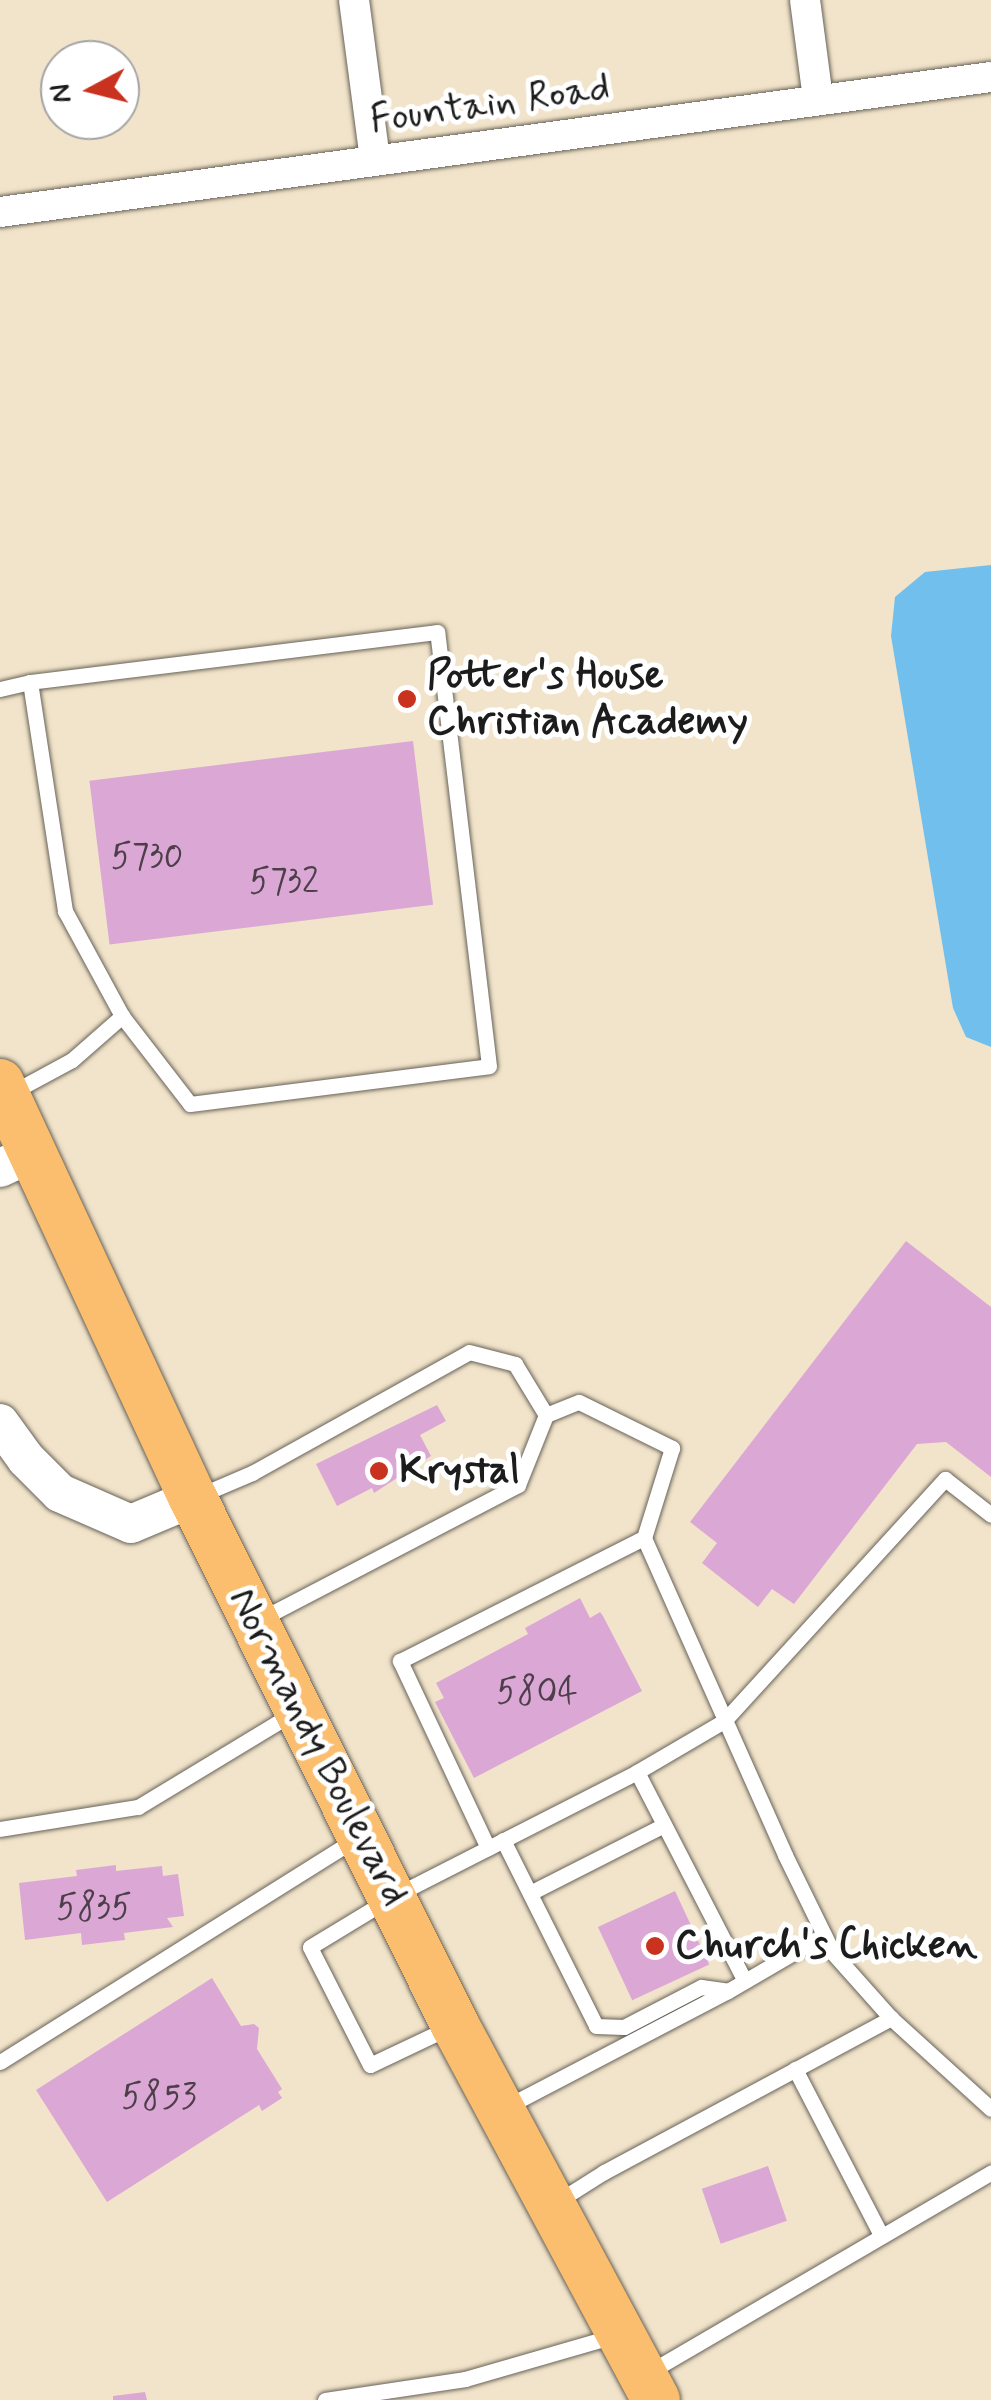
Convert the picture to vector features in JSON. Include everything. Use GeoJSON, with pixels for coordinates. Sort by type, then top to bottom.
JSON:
{"type":"FeatureCollection","features":[{"type":"Feature","properties":{"kind":"main road","name":"Normandy Boulevard"},"geometry":{"type":"LineString","coordinates":[[3,1090],[16,1160],[300,1710],[455,2025],[650,2388]]}},
{"type":"Feature","properties":{"kind":"street"},"geometry":{"type":"LineString","coordinates":[[354,0],[375,160]]}},
{"type":"Feature","properties":{"kind":"street"},"geometry":{"type":"LineString","coordinates":[[805,0],[818,99]]}},
{"type":"Feature","properties":{"kind":"street","name":"Fountain Road"},"geometry":{"type":"LineString","coordinates":[[0,212],[991,77]]}},
{"type":"Feature","properties":{"kind":"street"},"geometry":{"type":"LineString","coordinates":[[0,1423],[26,1459],[60,1493],[130,1524],[192,1498]]}},
{"type":"Feature","properties":{"kind":"lane"},"geometry":{"type":"LineString","coordinates":[[0,689],[30,682],[436,632],[489,1066],[190,1104],[122,1016],[65,911],[30,682]]}},
{"type":"Feature","properties":{"kind":"lane"},"geometry":{"type":"LineString","coordinates":[[3,1090],[72,1060],[122,1016]]}},
{"type":"Feature","properties":{"kind":"lane"},"geometry":{"type":"LineString","coordinates":[[192,1498],[252,1473],[469,1352],[515,1364],[546,1415]]}},
{"type":"Feature","properties":{"kind":"lane"},"geometry":{"type":"LineString","coordinates":[[255,1622],[518,1485],[546,1415],[579,1402],[672,1448],[644,1538],[724,1722],[832,1953],[891,2018],[991,2109]]}},
{"type":"Feature","properties":{"kind":"lane"},"geometry":{"type":"LineString","coordinates":[[455,2025],[370,2065],[310,1947],[394,1896],[637,1772],[724,1722],[946,1480],[991,1515]]}},
{"type":"Feature","properties":{"kind":"lane"},"geometry":{"type":"LineString","coordinates":[[488,1848],[400,1661],[644,1538]]}},
{"type":"Feature","properties":{"kind":"lane"},"geometry":{"type":"LineString","coordinates":[[0,1829],[138,1807],[300,1710]]}},
{"type":"Feature","properties":{"kind":"lane"},"geometry":{"type":"LineString","coordinates":[[637,1772],[745,1981]]}},
{"type":"Feature","properties":{"kind":"lane"},"geometry":{"type":"LineString","coordinates":[[530,1892],[664,1825]]}},
{"type":"Feature","properties":{"kind":"lane"},"geometry":{"type":"LineString","coordinates":[[0,2062],[362,1834]]}},
{"type":"Feature","properties":{"kind":"lane"},"geometry":{"type":"LineString","coordinates":[[503,1840],[596,2026],[624,2027],[701,1987],[728,1991]]}},
{"type":"Feature","properties":{"kind":"lane"},"geometry":{"type":"LineString","coordinates":[[501,2110],[728,1991],[824,1934]]}},
{"type":"Feature","properties":{"kind":"lane"},"geometry":{"type":"LineString","coordinates":[[552,2205],[604,2172],[891,2018]]}},
{"type":"Feature","properties":{"kind":"lane"},"geometry":{"type":"LineString","coordinates":[[795,2070],[881,2234]]}},
{"type":"Feature","properties":{"kind":"lane"},"geometry":{"type":"LineString","coordinates":[[650,2388],[881,2234],[991,2172]]}},
{"type":"Feature","properties":{"kind":"lane"},"geometry":{"type":"LineString","coordinates":[[326,2400],[465,2379],[621,2334]]}},
{"type":"Feature","properties":{"kind":"water"},"geometry":{"type":"Polygon","coordinates":[[[991,565],[991,1047],[966,1037],[953,1008],[891,636],[895,597],[925,572],[991,565]]]}},
{"type":"Feature","properties":{"kind":"building"},"geometry":{"type":"Polygon","coordinates":[[[413,741],[433,905],[110,944],[89,781],[413,741]]]}},
{"type":"Feature","properties":{"kind":"building"},"geometry":{"type":"Polygon","coordinates":[[[906,1241],[991,1307],[991,1477],[946,1442],[917,1444],[794,1604],[772,1589],[758,1607],[702,1563],[717,1543],[690,1522],[906,1241]]]}},
{"type":"Feature","properties":{"kind":"building"},"geometry":{"type":"Polygon","coordinates":[[[437,1405],[446,1421],[420,1435],[431,1456],[374,1493],[372,1488],[337,1506],[316,1464],[437,1405]]]}},
{"type":"Feature","properties":{"kind":"building"},"geometry":{"type":"Polygon","coordinates":[[[580,1598],[590,1618],[600,1612],[603,1616],[642,1691],[474,1778],[435,1702],[444,1698],[436,1683],[528,1634],[525,1628],[580,1598]]]}},
{"type":"Feature","properties":{"kind":"building"},"geometry":{"type":"Polygon","coordinates":[[[116,1865],[116,1871],[162,1866],[163,1876],[178,1874],[184,1916],[167,1918],[173,1927],[124,1933],[125,1940],[82,1945],[81,1933],[25,1940],[19,1883],[77,1876],[76,1870],[116,1865]]]}},
{"type":"Feature","properties":{"kind":"building"},"geometry":{"type":"Polygon","coordinates":[[[675,1891],[709,1964],[632,2000],[598,1927],[675,1891]]]}},
{"type":"Feature","properties":{"kind":"building"},"geometry":{"type":"Polygon","coordinates":[[[212,1978],[241,2026],[254,2024],[259,2028],[257,2049],[282,2089],[278,2092],[282,2098],[262,2111],[259,2105],[107,2202],[36,2090],[212,1978]]]}},
{"type":"Feature","properties":{"kind":"building"},"geometry":{"type":"Polygon","coordinates":[[[768,2166],[787,2221],[721,2244],[702,2189],[768,2166]]]}},
{"type":"Feature","properties":{"kind":"building"},"geometry":{"type":"Polygon","coordinates":[[[145,2392],[147,2400],[113,2400],[113,2396],[145,2392]]]}},
{"type":"Feature","properties":{"kind":"place","name":"Potter's House Christian Academy"},"geometry":{"type":"Point","coordinates":[407,699]}},
{"type":"Feature","properties":{"kind":"place","name":"Krystal"},"geometry":{"type":"Point","coordinates":[379,1471]}},
{"type":"Feature","properties":{"kind":"place","name":"Church's Chicken"},"geometry":{"type":"Point","coordinates":[655,1946]}}]}
